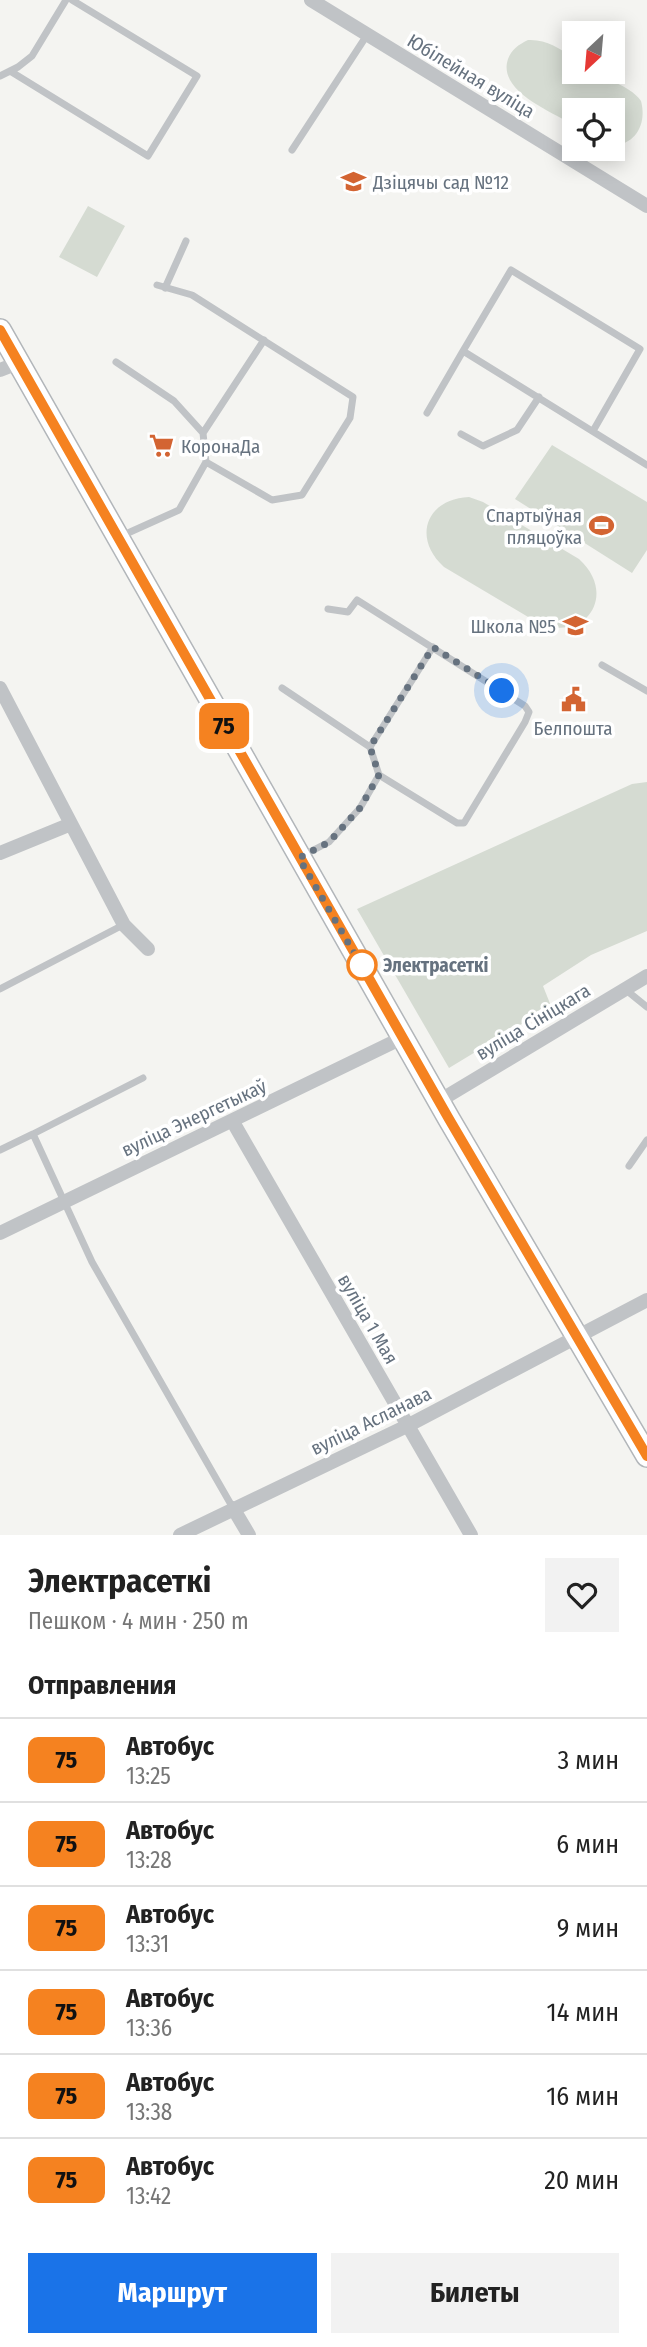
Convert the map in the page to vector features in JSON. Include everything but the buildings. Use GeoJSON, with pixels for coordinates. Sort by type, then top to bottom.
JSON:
{"type":"FeatureCollection","features":[{"type":"Feature","properties":{"kind":"main road"},"geometry":{"type":"LineString","coordinates":[[0,330],[9,366],[118,537],[299,858],[647,1456]]}},
{"type":"Feature","properties":{"kind":"street","name":"Юбілейная вуліца"},"geometry":{"type":"LineString","coordinates":[[311,0],[647,206]]}},
{"type":"Feature","properties":{"kind":"street"},"geometry":{"type":"LineString","coordinates":[[0,688],[124,925],[148,948]]}},
{"type":"Feature","properties":{"kind":"street"},"geometry":{"type":"LineString","coordinates":[[0,853],[71,824]]}},
{"type":"Feature","properties":{"kind":"street","name":"вуліца Сініцкага"},"geometry":{"type":"LineString","coordinates":[[439,1101],[647,976]]}},
{"type":"Feature","properties":{"kind":"street","name":"вуліца Энергетыкаў"},"geometry":{"type":"LineString","coordinates":[[0,1233],[404,1037]]}},
{"type":"Feature","properties":{"kind":"street","name":"вуліца 1 Мая"},"geometry":{"type":"LineString","coordinates":[[233,1122],[471,1535]]}},
{"type":"Feature","properties":{"kind":"street","name":"вуліца Асланава"},"geometry":{"type":"LineString","coordinates":[[180,1535],[407,1426],[647,1300]]}},
{"type":"Feature","properties":{"kind":"street"},"geometry":{"type":"LineString","coordinates":[[233,1508],[249,1535]]}},
{"type":"Feature","properties":{"kind":"lane"},"geometry":{"type":"LineString","coordinates":[[0,76],[32,57],[66,0]]}},
{"type":"Feature","properties":{"kind":"lane"},"geometry":{"type":"LineString","coordinates":[[10,71],[148,156],[197,76],[72,0]]}},
{"type":"Feature","properties":{"kind":"lane"},"geometry":{"type":"LineString","coordinates":[[292,150],[367,35]]}},
{"type":"Feature","properties":{"kind":"lane"},"geometry":{"type":"LineString","coordinates":[[186,241],[161,286],[192,295],[353,397],[350,418],[302,495],[272,499],[206,462]]}},
{"type":"Feature","properties":{"kind":"lane"},"geometry":{"type":"LineString","coordinates":[[427,413],[511,270],[640,349],[593,430]]}},
{"type":"Feature","properties":{"kind":"lane"},"geometry":{"type":"LineString","coordinates":[[203,433],[264,340]]}},
{"type":"Feature","properties":{"kind":"lane"},"geometry":{"type":"LineString","coordinates":[[463,351],[647,465]]}},
{"type":"Feature","properties":{"kind":"lane"},"geometry":{"type":"LineString","coordinates":[[116,362],[174,401],[203,433],[206,462],[179,510],[118,537]]}},
{"type":"Feature","properties":{"kind":"lane"},"geometry":{"type":"LineString","coordinates":[[461,434],[483,446],[494,441],[517,430],[539,397]]}},
{"type":"Feature","properties":{"kind":"lane"},"geometry":{"type":"LineString","coordinates":[[282,688],[370,747],[379,775],[457,823],[464,823],[526,722],[529,712],[525,706],[357,600],[348,612],[328,609]]}},
{"type":"Feature","properties":{"kind":"lane"},"geometry":{"type":"LineString","coordinates":[[370,747],[433,647]]}},
{"type":"Feature","properties":{"kind":"lane"},"geometry":{"type":"LineString","coordinates":[[601,665],[647,691]]}},
{"type":"Feature","properties":{"kind":"lane"},"geometry":{"type":"LineString","coordinates":[[299,858],[329,842],[360,808],[379,775]]}},
{"type":"Feature","properties":{"kind":"lane"},"geometry":{"type":"LineString","coordinates":[[0,989],[124,925]]}},
{"type":"Feature","properties":{"kind":"lane"},"geometry":{"type":"LineString","coordinates":[[626,989],[647,1007]]}},
{"type":"Feature","properties":{"kind":"lane"},"geometry":{"type":"LineString","coordinates":[[0,1150],[143,1078]]}},
{"type":"Feature","properties":{"kind":"lane"},"geometry":{"type":"LineString","coordinates":[[33,1134],[92,1262],[233,1508]]}},
{"type":"Feature","properties":{"kind":"lane"},"geometry":{"type":"LineString","coordinates":[[629,1166],[647,1140]]}},
{"type":"Feature","properties":{"kind":"shaded area"},"geometry":{"type":"Polygon","coordinates":[[[528,40],[535,40],[562,50],[562,84],[619,84],[636,95],[641,101],[642,117],[634,137],[625,142],[625,98],[562,98],[562,118],[518,91],[507,70],[508,59],[516,48],[528,40]]]}},
{"type":"Feature","properties":{"kind":"shaded area"},"geometry":{"type":"Polygon","coordinates":[[[88,206],[125,226],[97,277],[59,257],[88,206]]]}},
{"type":"Feature","properties":{"kind":"shaded area","name":"Спартыўная пляцоўка"},"geometry":{"type":"Polygon","coordinates":[[[552,445],[647,502],[647,550],[632,573],[515,499],[552,445]]]}},
{"type":"Feature","properties":{"kind":"shaded area"},"geometry":{"type":"Polygon","coordinates":[[[469,497],[483,502],[579,559],[590,572],[596,586],[592,611],[583,620],[572,626],[557,628],[540,624],[444,567],[428,544],[428,522],[442,505],[454,499],[469,497]]]}},
{"type":"Feature","properties":{"kind":"shaded area"},"geometry":{"type":"Polygon","coordinates":[[[647,782],[647,931],[591,955],[543,986],[551,1006],[449,1068],[357,909],[632,784],[647,782]]]}},
{"type":"Feature","properties":{"kind":"bus line","name":"75"},"geometry":{"type":"LineString","coordinates":[[0,330],[299,858],[647,1456]]}},
{"type":"Feature","properties":{"kind":"place","name":"Дзіцячы сад №12"},"geometry":{"type":"Point","coordinates":[353,182]}},
{"type":"Feature","properties":{"kind":"place","name":"КоронаДа"},"geometry":{"type":"Point","coordinates":[161,446]}},
{"type":"Feature","properties":{"kind":"place","name":"Спартыўная пляцоўка"},"geometry":{"type":"Point","coordinates":[602,526]}},
{"type":"Feature","properties":{"kind":"place","name":"Школа №5"},"geometry":{"type":"Point","coordinates":[576,626]}},
{"type":"Feature","properties":{"kind":"place","name":"Белпошта"},"geometry":{"type":"Point","coordinates":[573,700]}},
{"type":"Feature","properties":{"kind":"place","name":"Электрасеткі"},"geometry":{"type":"Point","coordinates":[362,965]}},
{"type":"Feature","properties":{"kind":"route"},"geometry":{"type":"LineString","coordinates":[[362,965],[364,970],[299,858],[329,842],[360,808],[379,775],[370,747],[433,647],[502,691]]}}]}
